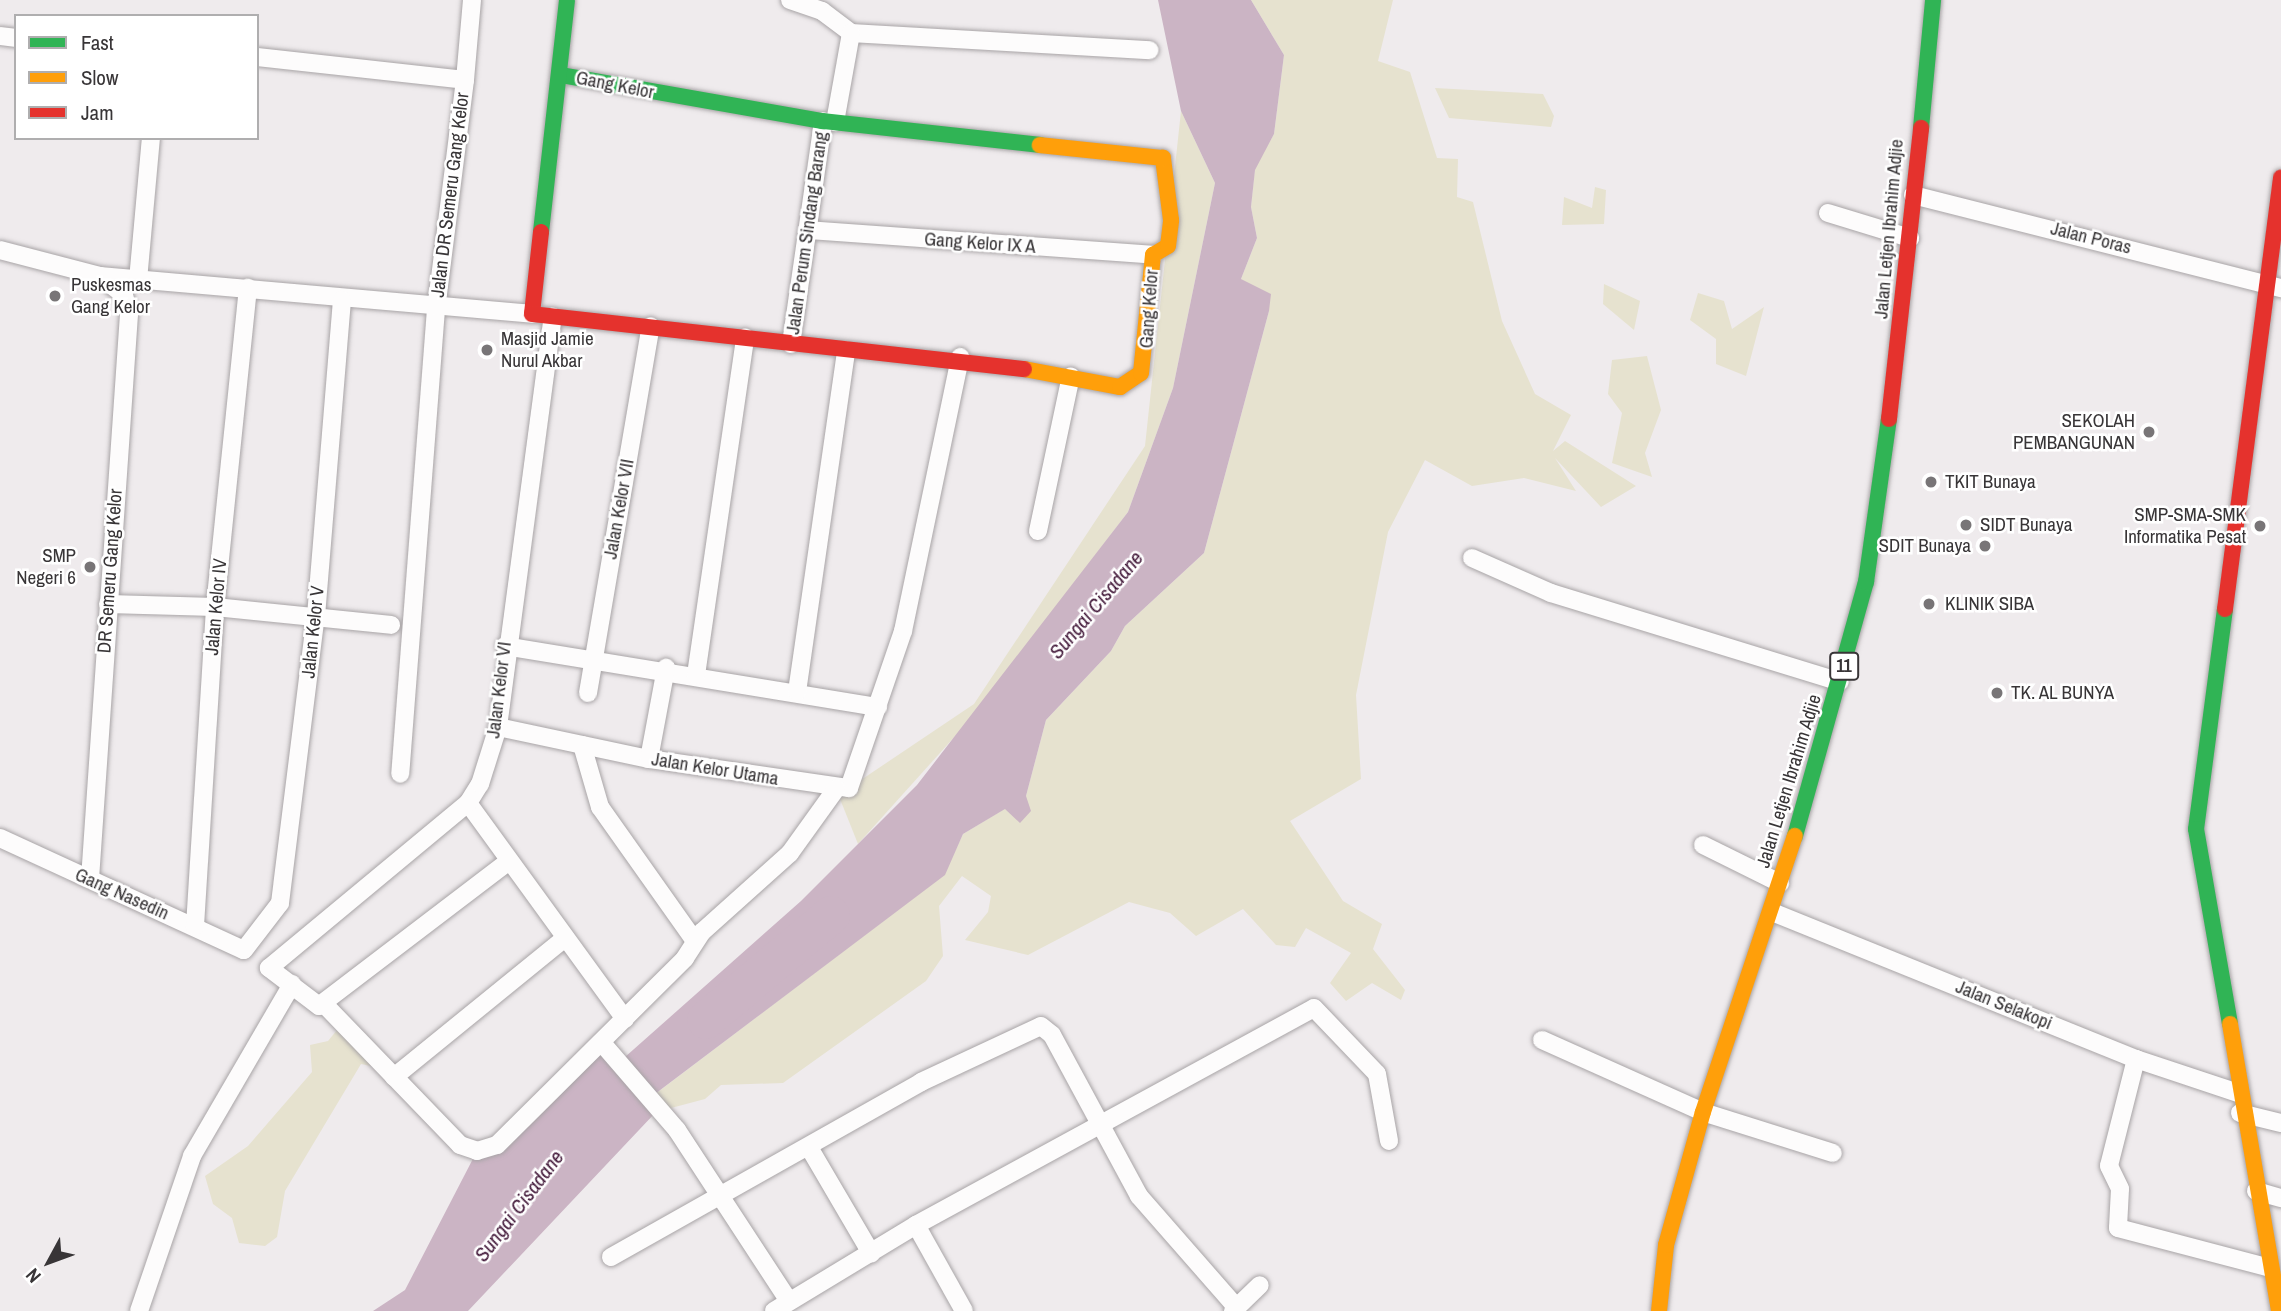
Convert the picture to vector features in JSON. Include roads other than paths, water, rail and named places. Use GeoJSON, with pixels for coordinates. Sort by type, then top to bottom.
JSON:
{"type":"FeatureCollection","features":[{"type":"Feature","properties":{"kind":"street","name":"Jalan DR Semeru Gang Kelor"},"geometry":{"type":"LineString","coordinates":[[400,774],[436,309],[472,0]]}},
{"type":"Feature","properties":{"kind":"street","name":"Gang Kelor"},"geometry":{"type":"LineString","coordinates":[[532,314],[561,75],[567,0]]}},
{"type":"Feature","properties":{"kind":"street"},"geometry":{"type":"LineString","coordinates":[[790,0],[822,10],[850,33],[1150,50]]}},
{"type":"Feature","properties":{"kind":"street","name":"Jalan Letjen Ibrahim Adjie"},"geometry":{"type":"LineString","coordinates":[[1659,1311],[1666,1245],[1703,1112],[1772,912],[1840,682],[1866,582],[1910,238],[1933,0]]}},
{"type":"Feature","properties":{"kind":"street","name":"Jalan Perum Sindang Barang"},"geometry":{"type":"LineString","coordinates":[[791,344],[808,230],[829,121],[850,33]]}},
{"type":"Feature","properties":{"kind":"street","name":"Jalan DR Semeru Gang Kelor"},"geometry":{"type":"LineString","coordinates":[[259,57],[464,80]]}},
{"type":"Feature","properties":{"kind":"street","name":"Gang Kelor"},"geometry":{"type":"LineString","coordinates":[[0,250],[100,276],[248,288],[436,309],[532,314],[846,350],[960,357],[1120,387],[1141,373],[1153,256],[1168,246],[1163,159],[829,121],[561,75]]}},
{"type":"Feature","properties":{"kind":"street"},"geometry":{"type":"LineString","coordinates":[[138,280],[151,140]]}},
{"type":"Feature","properties":{"kind":"street"},"geometry":{"type":"LineString","coordinates":[[2279,1311],[2240,1113],[2196,806],[2275,272],[2281,178]]}},
{"type":"Feature","properties":{"kind":"street","name":"Jalan Poras"},"geometry":{"type":"LineString","coordinates":[[1913,195],[2275,272]]}},
{"type":"Feature","properties":{"kind":"street"},"geometry":{"type":"LineString","coordinates":[[1828,213],[1910,238]]}},
{"type":"Feature","properties":{"kind":"street","name":"Gang Kelor IX A"},"geometry":{"type":"LineString","coordinates":[[808,230],[1153,256]]}},
{"type":"Feature","properties":{"kind":"street","name":"DR Semeru Gang Kelor"},"geometry":{"type":"LineString","coordinates":[[90,879],[130,314],[124,295],[100,276]]}},
{"type":"Feature","properties":{"kind":"street","name":"Jalan Kelor IV"},"geometry":{"type":"LineString","coordinates":[[195,926],[215,607],[248,288]]}},
{"type":"Feature","properties":{"kind":"street","name":"Jalan Kelor V"},"geometry":{"type":"LineString","coordinates":[[244,950],[286,889],[316,616],[342,300]]}},
{"type":"Feature","properties":{"kind":"street","name":"Jalan Kelor VI"},"geometry":{"type":"LineString","coordinates":[[292,984],[270,968],[468,803],[498,727],[505,646],[553,317]]}},
{"type":"Feature","properties":{"kind":"street","name":"Jalan Kelor VII"},"geometry":{"type":"LineString","coordinates":[[588,692],[652,326]]}},
{"type":"Feature","properties":{"kind":"street"},"geometry":{"type":"LineString","coordinates":[[696,675],[745,338]]}},
{"type":"Feature","properties":{"kind":"street"},"geometry":{"type":"LineString","coordinates":[[797,692],[846,350]]}},
{"type":"Feature","properties":{"kind":"street"},"geometry":{"type":"LineString","coordinates":[[324,1004],[445,1132],[477,1150],[497,1145],[602,1043],[695,941],[790,853],[836,789],[849,788],[878,707],[902,631],[960,357]]}},
{"type":"Feature","properties":{"kind":"street"},"geometry":{"type":"LineString","coordinates":[[1038,531],[1071,376]]}},
{"type":"Feature","properties":{"kind":"street"},"geometry":{"type":"LineString","coordinates":[[1472,558],[1551,593],[1840,682]]}},
{"type":"Feature","properties":{"kind":"street"},"geometry":{"type":"LineString","coordinates":[[108,604],[215,607],[391,625]]}},
{"type":"Feature","properties":{"kind":"street"},"geometry":{"type":"LineString","coordinates":[[505,646],[666,668],[878,707]]}},
{"type":"Feature","properties":{"kind":"street"},"geometry":{"type":"LineString","coordinates":[[649,759],[666,668]]}},
{"type":"Feature","properties":{"kind":"street","name":"Jalan Kelor Utama"},"geometry":{"type":"LineString","coordinates":[[498,727],[649,759],[836,789]]}},
{"type":"Feature","properties":{"kind":"street"},"geometry":{"type":"LineString","coordinates":[[582,745],[600,807],[695,941]]}},
{"type":"Feature","properties":{"kind":"street"},"geometry":{"type":"LineString","coordinates":[[468,803],[564,939],[625,1019]]}},
{"type":"Feature","properties":{"kind":"street","name":"Gang Nasedin"},"geometry":{"type":"LineString","coordinates":[[0,838],[244,950]]}},
{"type":"Feature","properties":{"kind":"street"},"geometry":{"type":"LineString","coordinates":[[1703,845],[1780,883]]}},
{"type":"Feature","properties":{"kind":"street"},"geometry":{"type":"LineString","coordinates":[[139,1311],[192,1156],[292,984],[315,1005],[324,1004],[509,861]]}},
{"type":"Feature","properties":{"kind":"street","name":"Jalan Selakopi"},"geometry":{"type":"LineString","coordinates":[[1772,912],[2136,1059],[2238,1093]]}},
{"type":"Feature","properties":{"kind":"street"},"geometry":{"type":"LineString","coordinates":[[394,1077],[564,939]]}},
{"type":"Feature","properties":{"kind":"street"},"geometry":{"type":"LineString","coordinates":[[602,1043],[616,1065],[656,1112],[677,1130],[723,1196],[781,1306],[916,1225],[1100,1128],[1314,1008],[1377,1074],[1389,1141]]}},
{"type":"Feature","properties":{"kind":"street"},"geometry":{"type":"LineString","coordinates":[[611,1257],[810,1149],[921,1082],[1041,1026],[1052,1035],[1100,1128],[1152,1214],[1235,1309],[1261,1285]]}},
{"type":"Feature","properties":{"kind":"street"},"geometry":{"type":"LineString","coordinates":[[1542,1040],[1703,1112],[1833,1153]]}},
{"type":"Feature","properties":{"kind":"street"},"geometry":{"type":"LineString","coordinates":[[2136,1059],[2109,1166],[2120,1189],[2118,1228],[2270,1268]]}},
{"type":"Feature","properties":{"kind":"street"},"geometry":{"type":"LineString","coordinates":[[2240,1113],[2281,1123]]}},
{"type":"Feature","properties":{"kind":"street"},"geometry":{"type":"LineString","coordinates":[[810,1149],[871,1253]]}},
{"type":"Feature","properties":{"kind":"street"},"geometry":{"type":"LineString","coordinates":[[2256,1191],[2281,1198]]}},
{"type":"Feature","properties":{"kind":"street"},"geometry":{"type":"LineString","coordinates":[[916,1225],[964,1311]]}},
{"type":"Feature","properties":{"kind":"water"},"geometry":{"type":"Polygon","coordinates":[[[1158,0],[1251,0],[1284,55],[1274,134],[1255,170],[1251,207],[1257,238],[1241,279],[1271,294],[1269,311],[1204,553],[1125,626],[1111,651],[1046,720],[1026,796],[1031,811],[1020,823],[1005,809],[963,834],[945,875],[647,1100],[656,1112],[468,1311],[373,1311],[405,1290],[477,1151],[497,1145],[602,1043],[616,1065],[801,901],[917,785],[1128,512],[1173,388],[1215,183],[1181,111],[1158,0]]]}},
{"type":"Feature","properties":{"kind":"waterway","name":"Sungai Cisadane"},"geometry":{"type":"LineString","coordinates":[[706,1020],[831,915]]}},
{"type":"Feature","properties":{"kind":"place","name":"Puskesmas Gang Kelor"},"geometry":{"type":"Point","coordinates":[55,296]}},
{"type":"Feature","properties":{"kind":"place","name":"Masjid Jamie Nurul Akbar"},"geometry":{"type":"Point","coordinates":[487,350]}},
{"type":"Feature","properties":{"kind":"place","name":"SEKOLAH PEMBANGUNAN"},"geometry":{"type":"Point","coordinates":[2149,432]}},
{"type":"Feature","properties":{"kind":"place","name":"TKIT Bunaya"},"geometry":{"type":"Point","coordinates":[1931,482]}},
{"type":"Feature","properties":{"kind":"place","name":"SIDT Bunaya"},"geometry":{"type":"Point","coordinates":[1966,525]}},
{"type":"Feature","properties":{"kind":"place","name":"SMP-SMA-SMK Informatika Pesat"},"geometry":{"type":"Point","coordinates":[2260,526]}},
{"type":"Feature","properties":{"kind":"place","name":"SDIT Bunaya"},"geometry":{"type":"Point","coordinates":[1985,546]}},
{"type":"Feature","properties":{"kind":"place","name":"SMP Negeri 6"},"geometry":{"type":"Point","coordinates":[90,567]}},
{"type":"Feature","properties":{"kind":"place","name":"KLINIK SIBA"},"geometry":{"type":"Point","coordinates":[1929,604]}},
{"type":"Feature","properties":{"kind":"place","name":"TK. AL BUNYA"},"geometry":{"type":"Point","coordinates":[1997,693]}}]}
